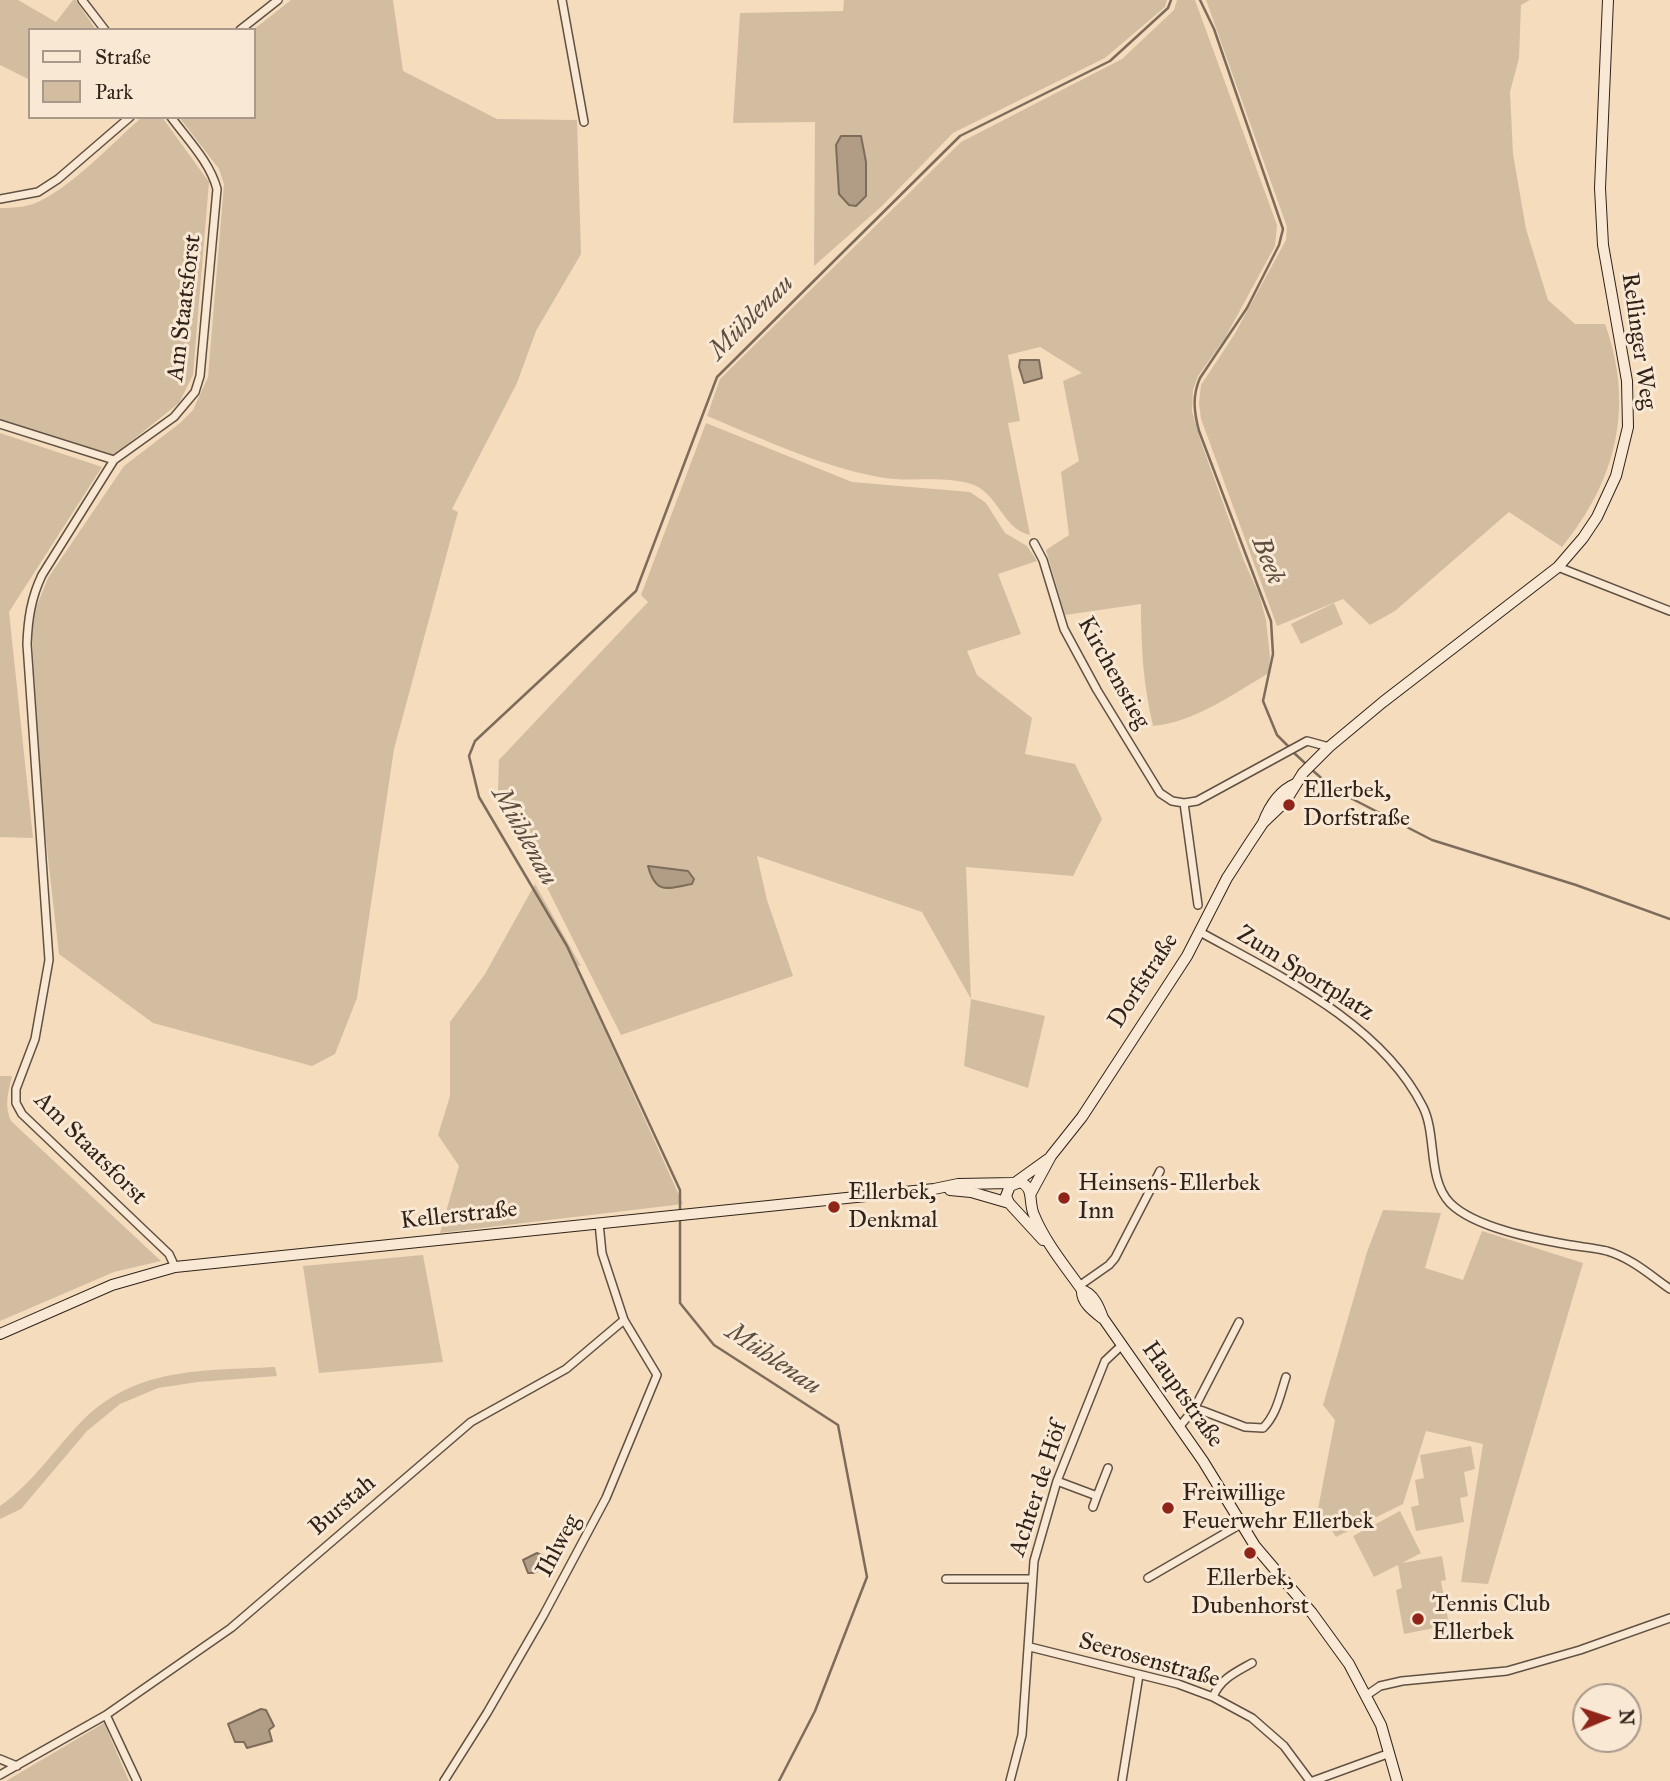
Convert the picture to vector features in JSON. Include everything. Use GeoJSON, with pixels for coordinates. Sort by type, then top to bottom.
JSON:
{"type":"FeatureCollection","features":[{"type":"Feature","properties":{"kind":"main road","name":"Rellinger Weg"},"geometry":{"type":"LineString","coordinates":[[1313,762],[1558,567],[1597,517],[1616,476],[1628,427],[1628,381],[1603,245],[1600,188],[1608,0]]}},
{"type":"Feature","properties":{"kind":"main road","name":"Dorfstraße"},"geometry":{"type":"LineString","coordinates":[[1030,1196],[1051,1156],[1082,1117],[1200,932],[1227,878],[1263,823],[1285,802],[1295,784],[1313,762]]}},
{"type":"Feature","properties":{"kind":"main road","name":"Dorfstraße"},"geometry":{"type":"LineString","coordinates":[[1014,1183],[1051,1156]]}},
{"type":"Feature","properties":{"kind":"main road","name":"Kellerstraße"},"geometry":{"type":"LineString","coordinates":[[0,1334],[112,1285],[175,1267],[934,1189],[958,1184],[1014,1183]]}},
{"type":"Feature","properties":{"kind":"main road"},"geometry":{"type":"LineString","coordinates":[[1014,1183],[1024,1184],[1030,1196],[1026,1205],[1012,1205],[1006,1192],[1014,1183]]}},
{"type":"Feature","properties":{"kind":"main road","name":"Kellerstraße"},"geometry":{"type":"LineString","coordinates":[[934,1189],[971,1192],[1012,1205]]}},
{"type":"Feature","properties":{"kind":"main road","name":"Hauptstraße"},"geometry":{"type":"LineString","coordinates":[[1030,1196],[1034,1215],[1081,1288],[1087,1303],[1103,1318],[1180,1426],[1255,1546],[1340,1651],[1367,1695],[1381,1725],[1397,1781]]}},
{"type":"Feature","properties":{"kind":"main road","name":"Hauptstraße"},"geometry":{"type":"LineString","coordinates":[[1012,1205],[1058,1256]]}},
{"type":"Feature","properties":{"kind":"street"},"geometry":{"type":"LineString","coordinates":[[82,0],[103,28]]}},
{"type":"Feature","properties":{"kind":"street"},"geometry":{"type":"LineString","coordinates":[[243,28],[278,0]]}},
{"type":"Feature","properties":{"kind":"street"},"geometry":{"type":"LineString","coordinates":[[562,0],[584,122]]}},
{"type":"Feature","properties":{"kind":"street"},"geometry":{"type":"LineString","coordinates":[[0,199],[38,192],[58,179],[128,119]]}},
{"type":"Feature","properties":{"kind":"street","name":"Am Staatsforst"},"geometry":{"type":"LineString","coordinates":[[173,119],[208,166],[217,189],[200,376],[195,392],[174,417],[114,460],[42,575],[33,595],[27,644],[49,960],[35,1039],[16,1089],[16,1103],[22,1114],[169,1254],[175,1267]]}},
{"type":"Feature","properties":{"kind":"street"},"geometry":{"type":"LineString","coordinates":[[0,424],[114,460]]}},
{"type":"Feature","properties":{"kind":"street","name":"Kirchenstieg"},"geometry":{"type":"LineString","coordinates":[[1034,543],[1043,560],[1064,629],[1097,690],[1160,793],[1172,801],[1184,803]]}},
{"type":"Feature","properties":{"kind":"street"},"geometry":{"type":"LineString","coordinates":[[1558,567],[1670,611]]}},
{"type":"Feature","properties":{"kind":"street"},"geometry":{"type":"LineString","coordinates":[[1198,905],[1184,803],[1197,801],[1307,741],[1329,747]]}},
{"type":"Feature","properties":{"kind":"street","name":"Zum Sportplatz"},"geometry":{"type":"LineString","coordinates":[[1200,932],[1292,985],[1368,1036],[1384,1052],[1423,1107],[1430,1130],[1437,1174],[1450,1203],[1486,1223],[1535,1239],[1606,1251],[1634,1263],[1670,1289]]}},
{"type":"Feature","properties":{"kind":"street"},"geometry":{"type":"LineString","coordinates":[[1081,1288],[1115,1258],[1160,1171]]}},
{"type":"Feature","properties":{"kind":"street"},"geometry":{"type":"LineString","coordinates":[[599,1223],[602,1253],[624,1320]]}},
{"type":"Feature","properties":{"kind":"street","name":"Burstah"},"geometry":{"type":"LineString","coordinates":[[0,1775],[106,1715],[231,1628],[471,1422],[566,1370],[624,1320]]}},
{"type":"Feature","properties":{"kind":"street","name":"Ihlweg"},"geometry":{"type":"LineString","coordinates":[[444,1781],[543,1616],[606,1498],[657,1375],[624,1320]]}},
{"type":"Feature","properties":{"kind":"street"},"geometry":{"type":"LineString","coordinates":[[1180,1426],[1194,1409],[1239,1322]]}},
{"type":"Feature","properties":{"kind":"street","name":"Achter de Höf"},"geometry":{"type":"LineString","coordinates":[[1010,1781],[1022,1735],[1030,1647],[1031,1579],[1044,1520],[1105,1362],[1122,1345]]}},
{"type":"Feature","properties":{"kind":"street"},"geometry":{"type":"LineString","coordinates":[[1194,1409],[1203,1410],[1244,1427],[1263,1428],[1270,1421],[1286,1377]]}},
{"type":"Feature","properties":{"kind":"street"},"geometry":{"type":"LineString","coordinates":[[1093,1507],[1108,1468]]}},
{"type":"Feature","properties":{"kind":"street"},"geometry":{"type":"LineString","coordinates":[[1057,1481],[1097,1496]]}},
{"type":"Feature","properties":{"kind":"street"},"geometry":{"type":"LineString","coordinates":[[1148,1578],[1241,1524]]}},
{"type":"Feature","properties":{"kind":"street"},"geometry":{"type":"LineString","coordinates":[[946,1579],[1031,1579]]}},
{"type":"Feature","properties":{"kind":"street"},"geometry":{"type":"LineString","coordinates":[[1367,1695],[1380,1686],[1402,1681],[1507,1671],[1580,1650],[1670,1618]]}},
{"type":"Feature","properties":{"kind":"street","name":"Seerosenstraße"},"geometry":{"type":"LineString","coordinates":[[1030,1647],[1178,1684],[1213,1697],[1252,1718],[1276,1739],[1312,1781]]}},
{"type":"Feature","properties":{"kind":"street"},"geometry":{"type":"LineString","coordinates":[[1213,1697],[1217,1687],[1227,1678],[1252,1663]]}},
{"type":"Feature","properties":{"kind":"street"},"geometry":{"type":"LineString","coordinates":[[1122,1781],[1139,1675]]}},
{"type":"Feature","properties":{"kind":"street"},"geometry":{"type":"LineString","coordinates":[[106,1715],[137,1781]]}},
{"type":"Feature","properties":{"kind":"street"},"geometry":{"type":"LineString","coordinates":[[1312,1781],[1390,1754]]}},
{"type":"Feature","properties":{"kind":"street"},"geometry":{"type":"LineString","coordinates":[[0,1759],[17,1766]]}},
{"type":"Feature","properties":{"kind":"green space"},"geometry":{"type":"Polygon","coordinates":[[[0,0],[18,0],[56,22],[73,0],[76,0],[95,28],[28,28],[28,79],[0,65],[0,0]]]}},
{"type":"Feature","properties":{"kind":"green space"},"geometry":{"type":"Polygon","coordinates":[[[291,0],[393,0],[403,71],[497,119],[577,120],[581,254],[536,331],[517,383],[452,509],[458,512],[394,749],[357,998],[335,1054],[312,1066],[153,1023],[59,954],[41,797],[31,620],[48,578],[124,466],[193,410],[208,377],[224,184],[219,169],[181,119],[256,119],[256,28],[291,0]]]}},
{"type":"Feature","properties":{"kind":"green space"},"geometry":{"type":"Polygon","coordinates":[[[844,0],[1167,0],[1165,7],[1105,58],[953,133],[882,206],[814,266],[815,122],[733,123],[740,13],[843,11],[844,0]]]}},
{"type":"Feature","properties":{"kind":"green space"},"geometry":{"type":"Polygon","coordinates":[[[1177,0],[1195,0],[1277,225],[1275,246],[1225,338],[1198,376],[1193,390],[1192,411],[1244,561],[1259,594],[1266,620],[1270,657],[1269,673],[1228,698],[1184,719],[1153,726],[1143,665],[1141,604],[1065,615],[1046,550],[1069,535],[1061,472],[1079,461],[1063,381],[1082,373],[1040,347],[1008,355],[1020,421],[1008,423],[1030,535],[1013,526],[988,494],[971,484],[948,480],[890,479],[857,472],[792,451],[707,416],[720,379],[961,142],[1122,59],[1174,10],[1177,0]]]}},
{"type":"Feature","properties":{"kind":"green space"},"geometry":{"type":"Polygon","coordinates":[[[1206,0],[1530,0],[1521,5],[1519,58],[1510,92],[1513,154],[1526,229],[1548,300],[1575,324],[1605,324],[1619,385],[1615,442],[1607,469],[1581,522],[1562,547],[1509,512],[1395,611],[1370,625],[1343,599],[1277,626],[1201,419],[1199,403],[1201,385],[1234,335],[1286,240],[1287,227],[1206,0]]]}},
{"type":"Feature","properties":{"kind":"green space"},"geometry":{"type":"Polygon","coordinates":[[[140,119],[163,119],[209,182],[193,375],[179,403],[114,455],[0,419],[0,208],[42,200],[80,173],[140,119]]]}},
{"type":"Feature","properties":{"kind":"green space"},"geometry":{"type":"Polygon","coordinates":[[[706,423],[852,482],[970,492],[986,503],[1005,533],[1027,546],[1037,561],[998,574],[1021,634],[967,651],[977,675],[1032,718],[1025,754],[1075,764],[1102,819],[1073,876],[966,867],[971,999],[922,912],[757,856],[767,900],[793,976],[621,1035],[498,790],[499,760],[648,602],[641,595],[706,423]]]}},
{"type":"Feature","properties":{"kind":"green space"},"geometry":{"type":"Polygon","coordinates":[[[0,433],[102,467],[9,612],[33,838],[0,837],[0,433]]]}},
{"type":"Feature","properties":{"kind":"green space"},"geometry":{"type":"Polygon","coordinates":[[[1334,603],[1343,624],[1301,644],[1291,624],[1334,603]]]}},
{"type":"Feature","properties":{"kind":"green space"},"geometry":{"type":"Polygon","coordinates":[[[535,884],[581,966],[575,965],[683,1204],[440,1233],[459,1166],[438,1135],[450,1096],[450,1022],[485,974],[535,884]]]}},
{"type":"Feature","properties":{"kind":"green space"},"geometry":{"type":"Polygon","coordinates":[[[971,999],[1045,1016],[1028,1088],[964,1066],[971,999]]]}},
{"type":"Feature","properties":{"kind":"green space"},"geometry":{"type":"Polygon","coordinates":[[[0,1076],[12,1076],[7,1104],[11,1121],[161,1261],[114,1272],[0,1321],[0,1076]]]}},
{"type":"Feature","properties":{"kind":"green space"},"geometry":{"type":"Polygon","coordinates":[[[1383,1210],[1441,1213],[1425,1268],[1463,1280],[1482,1231],[1583,1263],[1488,1584],[1461,1582],[1483,1444],[1426,1431],[1403,1504],[1336,1537],[1318,1509],[1335,1420],[1323,1405],[1367,1252],[1383,1210]]]}},
{"type":"Feature","properties":{"kind":"green space"},"geometry":{"type":"Polygon","coordinates":[[[423,1255],[443,1362],[319,1373],[303,1266],[423,1255]]]}},
{"type":"Feature","properties":{"kind":"green space"},"geometry":{"type":"Polygon","coordinates":[[[275,1367],[277,1376],[158,1388],[120,1404],[87,1431],[21,1509],[0,1519],[0,1506],[33,1477],[81,1422],[124,1390],[148,1381],[196,1371],[275,1367]]]}},
{"type":"Feature","properties":{"kind":"green space"},"geometry":{"type":"Polygon","coordinates":[[[1471,1446],[1475,1469],[1464,1472],[1468,1496],[1460,1498],[1464,1522],[1416,1531],[1411,1507],[1419,1505],[1415,1480],[1424,1478],[1420,1455],[1471,1446]]]}},
{"type":"Feature","properties":{"kind":"green space"},"geometry":{"type":"Polygon","coordinates":[[[1400,1511],[1421,1553],[1402,1563],[1442,1556],[1446,1580],[1441,1581],[1449,1625],[1404,1634],[1396,1590],[1402,1588],[1398,1565],[1374,1577],[1353,1536],[1400,1511]]]}},
{"type":"Feature","properties":{"kind":"green space"},"geometry":{"type":"Polygon","coordinates":[[[104,1723],[129,1781],[6,1781],[104,1723]]]}},
{"type":"Feature","properties":{"kind":"shaded area"},"geometry":{"type":"Polygon","coordinates":[[[841,136],[861,136],[866,162],[866,196],[856,206],[849,205],[839,194],[836,145],[841,136]]]}},
{"type":"Feature","properties":{"kind":"shaded area"},"geometry":{"type":"Polygon","coordinates":[[[1020,360],[1039,360],[1042,378],[1024,383],[1019,367],[1020,360]]]}},
{"type":"Feature","properties":{"kind":"shaded area"},"geometry":{"type":"Polygon","coordinates":[[[648,866],[688,871],[694,879],[692,884],[664,888],[655,882],[648,866]]]}},
{"type":"Feature","properties":{"kind":"shaded area"},"geometry":{"type":"Polygon","coordinates":[[[537,1553],[543,1556],[545,1568],[528,1573],[523,1560],[537,1553]]]}},
{"type":"Feature","properties":{"kind":"shaded area"},"geometry":{"type":"Polygon","coordinates":[[[261,1709],[266,1710],[274,1726],[269,1730],[272,1741],[247,1748],[244,1742],[235,1742],[228,1724],[261,1709]]]}},
{"type":"Feature","properties":{"kind":"waterway","name":"Mühlenau"},"geometry":{"type":"LineString","coordinates":[[779,1781],[815,1711],[867,1577],[838,1425],[714,1345],[680,1303],[680,1190],[567,946],[479,797],[469,756],[475,741],[636,591],[717,377],[960,136],[1110,61],[1168,8],[1171,0]]}},
{"type":"Feature","properties":{"kind":"waterway","name":"Beek"},"geometry":{"type":"LineString","coordinates":[[1200,0],[1214,29],[1283,229],[1279,245],[1247,308],[1200,378],[1195,404],[1199,431],[1271,621],[1273,654],[1263,701],[1277,735],[1289,747]]}},
{"type":"Feature","properties":{"kind":"waterway","name":"Beek"},"geometry":{"type":"LineString","coordinates":[[1293,752],[1306,764]]}},
{"type":"Feature","properties":{"kind":"waterway","name":"Beek"},"geometry":{"type":"LineString","coordinates":[[1311,769],[1335,790],[1432,840],[1576,885],[1670,919]]}},
{"type":"Feature","properties":{"kind":"place","name":"Ellerbek, Dorfstraße"},"geometry":{"type":"Point","coordinates":[1289,805]}},
{"type":"Feature","properties":{"kind":"place","name":"Heinsens-Ellerbek Inn"},"geometry":{"type":"Point","coordinates":[1064,1198]}},
{"type":"Feature","properties":{"kind":"place","name":"Ellerbek, Denkmal"},"geometry":{"type":"Point","coordinates":[834,1207]}},
{"type":"Feature","properties":{"kind":"place","name":"Freiwillige Feuerwehr Ellerbek"},"geometry":{"type":"Point","coordinates":[1168,1508]}},
{"type":"Feature","properties":{"kind":"place","name":"Ellerbek, Dubenhorst"},"geometry":{"type":"Point","coordinates":[1250,1553]}},
{"type":"Feature","properties":{"kind":"place","name":"Tennis Club Ellerbek"},"geometry":{"type":"Point","coordinates":[1418,1619]}}]}
